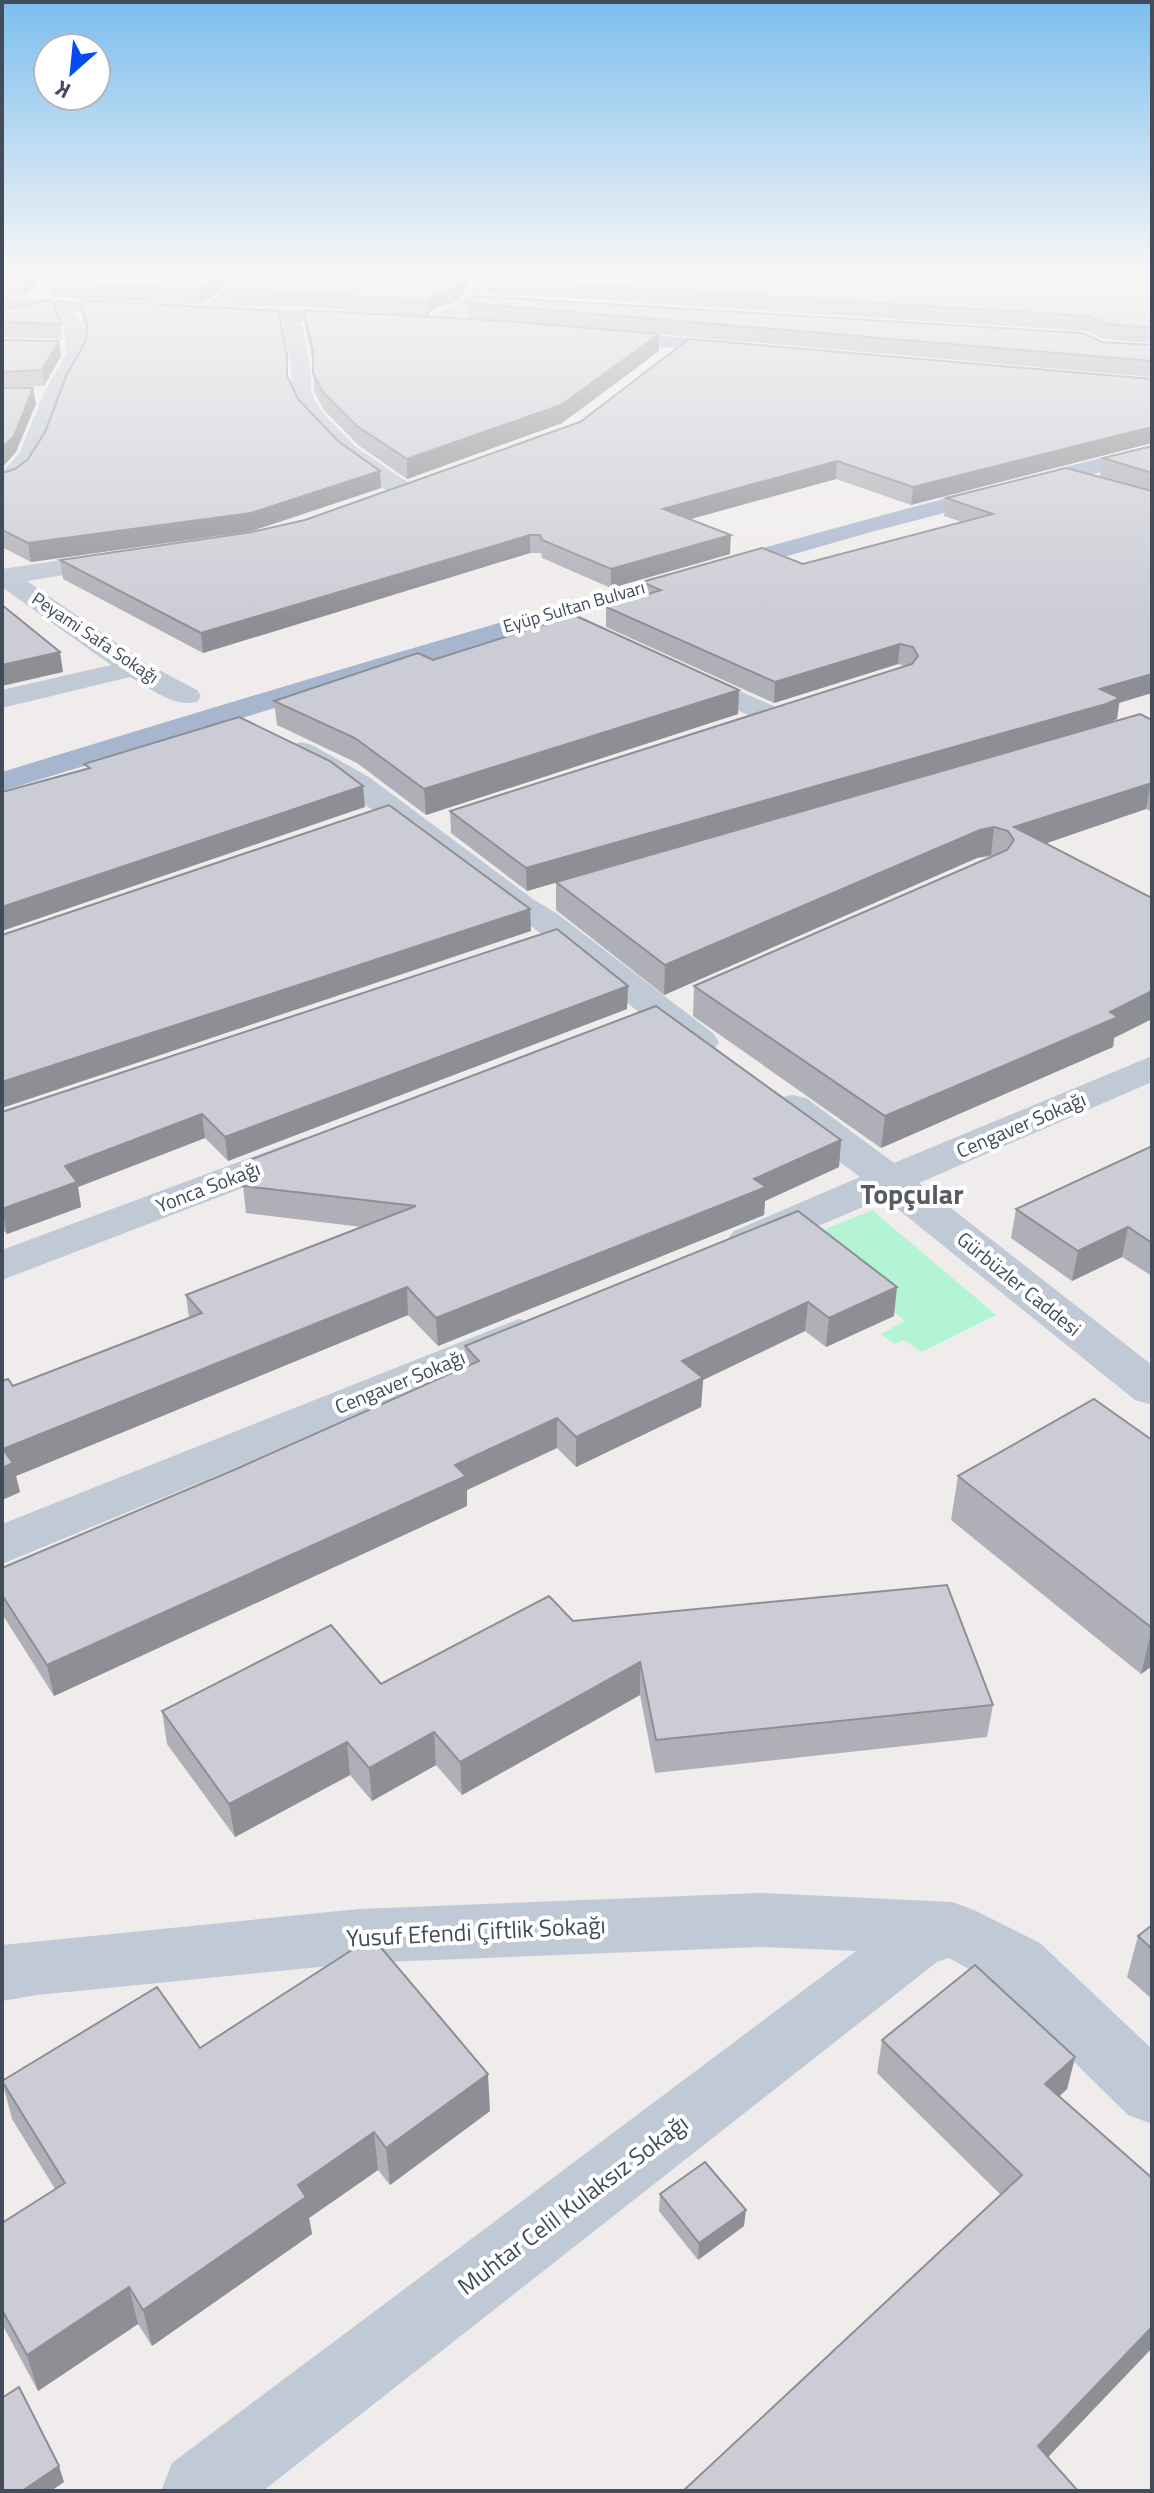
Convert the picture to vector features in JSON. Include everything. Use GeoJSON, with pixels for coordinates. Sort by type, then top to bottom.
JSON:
{"type":"FeatureCollection","features":[{"type":"Feature","properties":{"kind":"main road"},"geometry":{"type":"LineString","coordinates":[[850,505],[1152,427]]}},
{"type":"Feature","properties":{"kind":"main road","name":"Eyüp Sultan Bulvarı"},"geometry":{"type":"LineString","coordinates":[[133,712],[206,699],[551,613],[1152,452]]}},
{"type":"Feature","properties":{"kind":"main road","name":"Eyüp Sultan Bulvarı"},"geometry":{"type":"LineString","coordinates":[[2,782],[206,699]]}},
{"type":"Feature","properties":{"kind":"street"},"geometry":{"type":"LineString","coordinates":[[2,483],[15,475],[41,438],[56,385]]}},
{"type":"Feature","properties":{"kind":"street"},"geometry":{"type":"LineString","coordinates":[[300,385],[303,399],[356,460],[413,488],[379,501]]}},
{"type":"Feature","properties":{"kind":"street"},"geometry":{"type":"LineString","coordinates":[[28,395],[53,395]]}},
{"type":"Feature","properties":{"kind":"street"},"geometry":{"type":"LineString","coordinates":[[2,461],[41,438]]}},
{"type":"Feature","properties":{"kind":"street"},"geometry":{"type":"LineString","coordinates":[[1061,474],[1111,489]]}},
{"type":"Feature","properties":{"kind":"street"},"geometry":{"type":"LineString","coordinates":[[4,577],[145,556]]}},
{"type":"Feature","properties":{"kind":"street","name":"Peyami Safa Sokağı"},"geometry":{"type":"LineString","coordinates":[[4,577],[134,668],[206,699]]}},
{"type":"Feature","properties":{"kind":"street"},"geometry":{"type":"LineString","coordinates":[[551,613],[592,632]]}},
{"type":"Feature","properties":{"kind":"street"},"geometry":{"type":"LineString","coordinates":[[662,664],[787,711],[726,731]]}},
{"type":"Feature","properties":{"kind":"street"},"geometry":{"type":"LineString","coordinates":[[2,699],[134,668]]}},
{"type":"Feature","properties":{"kind":"street"},"geometry":{"type":"LineString","coordinates":[[206,699],[344,772],[725,1059]]}},
{"type":"Feature","properties":{"kind":"street"},"geometry":{"type":"LineString","coordinates":[[521,906],[566,893]]}},
{"type":"Feature","properties":{"kind":"street"},"geometry":{"type":"LineString","coordinates":[[517,951],[562,935]]}},
{"type":"Feature","properties":{"kind":"street"},"geometry":{"type":"LineString","coordinates":[[616,1030],[703,994]]}},
{"type":"Feature","properties":{"kind":"street","name":"Cengaver Sokağı"},"geometry":{"type":"LineString","coordinates":[[716,1253],[891,1182],[1152,1068]]}},
{"type":"Feature","properties":{"kind":"street","name":"Gürbüzler Caddesi"},"geometry":{"type":"LineString","coordinates":[[764,1087],[891,1182],[1152,1389]]}},
{"type":"Feature","properties":{"kind":"street","name":"Yonca Sokağı"},"geometry":{"type":"LineString","coordinates":[[2,1266],[338,1137]]}},
{"type":"Feature","properties":{"kind":"street","name":"Cengaver Sokağı"},"geometry":{"type":"LineString","coordinates":[[2,1545],[556,1319]]}},
{"type":"Feature","properties":{"kind":"street","name":"Yusuf Efendi Çiftlik Sokağı"},"geometry":{"type":"LineString","coordinates":[[2,1973],[359,1936],[760,1920],[952,1929]]}},
{"type":"Feature","properties":{"kind":"street"},"geometry":{"type":"LineString","coordinates":[[952,1929],[1017,1963],[1152,2093]]}},
{"type":"Feature","properties":{"kind":"street","name":"Muhtar Celil Kulaksız Sokağı"},"geometry":{"type":"LineString","coordinates":[[200,2491],[915,1943],[952,1929]]}},
{"type":"Feature","properties":{"kind":"green space"},"geometry":{"type":"Polygon","coordinates":[[[872,1210],[996,1315],[922,1352],[904,1340],[894,1344],[881,1334],[905,1321],[809,1246],[768,1253],[872,1210]]]}},
{"type":"Feature","properties":{"kind":"building"},"geometry":{"type":"Polygon","coordinates":[[[63,385],[291,385],[298,399],[338,441],[380,471],[251,513],[28,543],[2,530],[2,473],[15,469],[28,459],[45,432],[63,385]]]}},
{"type":"Feature","properties":{"kind":"building"},"geometry":{"type":"Polygon","coordinates":[[[319,385],[588,385],[561,405],[407,459],[357,426],[319,385]]]}},
{"type":"Feature","properties":{"kind":"building"},"geometry":{"type":"Polygon","coordinates":[[[628,385],[1152,385],[1152,427],[913,487],[837,461],[663,509],[731,535],[611,569],[542,540],[540,535],[530,535],[201,633],[60,560],[252,532],[305,520],[580,422],[628,385]]]}},
{"type":"Feature","properties":{"kind":"building"},"geometry":{"type":"Polygon","coordinates":[[[2,388],[33,388],[14,436],[2,448],[2,388]]]}},
{"type":"Feature","properties":{"kind":"building"},"geometry":{"type":"Polygon","coordinates":[[[1152,446],[1152,473],[1103,458],[1152,446]]]}},
{"type":"Feature","properties":{"kind":"building"},"geometry":{"type":"Polygon","coordinates":[[[1066,468],[1152,491],[1152,674],[1100,689],[1120,698],[526,868],[450,811],[912,664],[918,656],[913,647],[900,644],[775,682],[606,607],[661,590],[642,582],[762,548],[803,564],[993,514],[946,498],[1066,468]]]}},
{"type":"Feature","properties":{"kind":"building"},"geometry":{"type":"Polygon","coordinates":[[[2,605],[60,652],[2,665],[2,605]]]}},
{"type":"Feature","properties":{"kind":"building"},"geometry":{"type":"Polygon","coordinates":[[[574,615],[739,690],[424,789],[355,738],[274,701],[418,653],[433,660],[574,615]]]}},
{"type":"Feature","properties":{"kind":"building"},"geometry":{"type":"Polygon","coordinates":[[[1140,714],[1152,720],[1152,783],[1014,827],[1152,898],[1152,991],[1110,1012],[1118,1017],[885,1116],[694,986],[1007,850],[1014,840],[1008,831],[994,827],[980,830],[665,965],[556,882],[1140,714]]]}},
{"type":"Feature","properties":{"kind":"building"},"geometry":{"type":"Polygon","coordinates":[[[239,717],[330,761],[363,786],[2,907],[2,792],[90,768],[84,764],[239,717]]]}},
{"type":"Feature","properties":{"kind":"building"},"geometry":{"type":"Polygon","coordinates":[[[389,805],[530,909],[2,1082],[2,935],[389,805]]]}},
{"type":"Feature","properties":{"kind":"building"},"geometry":{"type":"Polygon","coordinates":[[[557,929],[628,986],[225,1137],[202,1114],[65,1166],[77,1182],[2,1209],[2,1112],[557,929]]]}},
{"type":"Feature","properties":{"kind":"building"},"geometry":{"type":"Polygon","coordinates":[[[656,1006],[841,1140],[754,1179],[766,1187],[436,1318],[407,1287],[3,1449],[13,1463],[2,1468],[2,1381],[8,1379],[13,1386],[202,1313],[186,1295],[416,1206],[243,1186],[255,1165],[250,1160],[656,1006]]]}},
{"type":"Feature","properties":{"kind":"building"},"geometry":{"type":"Polygon","coordinates":[[[1152,1146],[1152,1243],[1128,1227],[1078,1251],[1016,1209],[1152,1146]]]}},
{"type":"Feature","properties":{"kind":"building"},"geometry":{"type":"Polygon","coordinates":[[[798,1211],[897,1287],[829,1318],[808,1302],[682,1361],[703,1378],[576,1437],[557,1418],[455,1465],[466,1476],[47,1665],[2,1595],[2,1568],[479,1361],[465,1346],[798,1211]]]}},
{"type":"Feature","properties":{"kind":"building"},"geometry":{"type":"Polygon","coordinates":[[[1094,1399],[1152,1440],[1152,1628],[958,1476],[1094,1399]]]}},
{"type":"Feature","properties":{"kind":"building"},"geometry":{"type":"Polygon","coordinates":[[[947,1585],[993,1705],[656,1740],[640,1662],[460,1762],[434,1732],[369,1768],[347,1742],[229,1804],[162,1711],[331,1625],[381,1684],[549,1596],[573,1621],[947,1585]]]}},
{"type":"Feature","properties":{"kind":"building"},"geometry":{"type":"Polygon","coordinates":[[[1152,1925],[1152,1949],[1138,1936],[1152,1925]]]}},
{"type":"Feature","properties":{"kind":"building"},"geometry":{"type":"Polygon","coordinates":[[[372,1937],[488,2074],[386,2148],[374,2132],[298,2185],[306,2197],[143,2310],[129,2287],[27,2355],[2,2310],[2,2223],[65,2183],[2,2081],[157,1987],[200,2048],[372,1937]]]}},
{"type":"Feature","properties":{"kind":"building"},"geometry":{"type":"Polygon","coordinates":[[[975,1965],[1075,2057],[1045,2084],[1152,2178],[1152,2327],[1038,2446],[1078,2491],[683,2491],[1022,2175],[882,2040],[975,1965]]]}},
{"type":"Feature","properties":{"kind":"building"},"geometry":{"type":"Polygon","coordinates":[[[705,2162],[746,2210],[699,2243],[660,2194],[705,2162]]]}},
{"type":"Feature","properties":{"kind":"building"},"geometry":{"type":"Polygon","coordinates":[[[19,2387],[59,2466],[22,2491],[2,2491],[2,2398],[19,2387]]]}},
{"type":"Feature","properties":{"kind":"district","name":"Topçular"},"geometry":{"type":"Point","coordinates":[912,1194]}}]}
